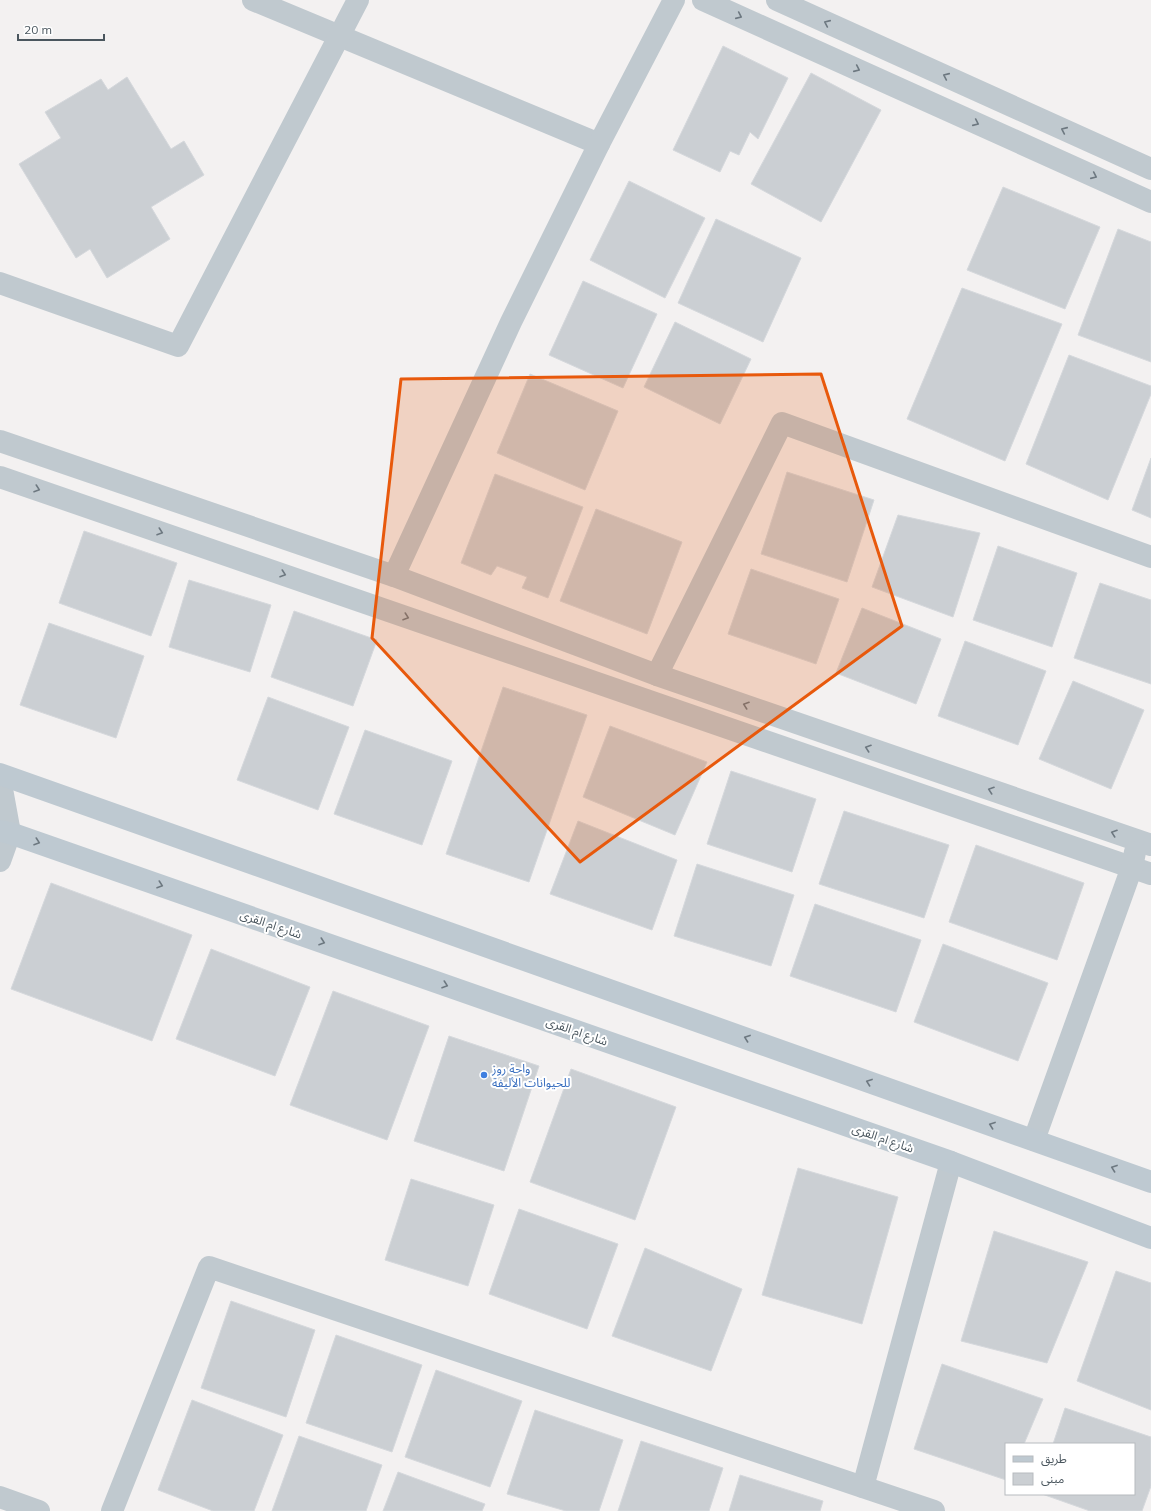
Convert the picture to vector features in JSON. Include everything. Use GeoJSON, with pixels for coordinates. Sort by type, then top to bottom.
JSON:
{"type":"FeatureCollection","features":[{"type":"Feature","properties":{"kind":"main road"},"geometry":{"type":"LineString","coordinates":[[0,774],[1151,1182]]}},
{"type":"Feature","properties":{"kind":"main road","name":"شارع ام القرى"},"geometry":{"type":"LineString","coordinates":[[5,832],[951,1162],[1151,1238]]}},
{"type":"Feature","properties":{"kind":"street"},"geometry":{"type":"LineString","coordinates":[[253,0],[338,37],[599,144]]}},
{"type":"Feature","properties":{"kind":"street"},"geometry":{"type":"LineString","coordinates":[[0,283],[178,346],[358,0]]}},
{"type":"Feature","properties":{"kind":"street"},"geometry":{"type":"LineString","coordinates":[[394,576],[511,322],[599,144],[674,0]]}},
{"type":"Feature","properties":{"kind":"street"},"geometry":{"type":"LineString","coordinates":[[703,0],[1151,202]]}},
{"type":"Feature","properties":{"kind":"street"},"geometry":{"type":"LineString","coordinates":[[777,0],[1151,169]]}},
{"type":"Feature","properties":{"kind":"street"},"geometry":{"type":"LineString","coordinates":[[657,675],[782,423],[1151,557]]}},
{"type":"Feature","properties":{"kind":"street"},"geometry":{"type":"LineString","coordinates":[[0,441],[394,576],[657,675],[1144,843],[1141,870],[1034,1140]]}},
{"type":"Feature","properties":{"kind":"street"},"geometry":{"type":"LineString","coordinates":[[0,477],[1141,870]]}},
{"type":"Feature","properties":{"kind":"street"},"geometry":{"type":"LineString","coordinates":[[0,778],[5,832],[0,861]]}},
{"type":"Feature","properties":{"kind":"street"},"geometry":{"type":"LineString","coordinates":[[863,1487],[951,1162]]}},
{"type":"Feature","properties":{"kind":"street"},"geometry":{"type":"LineString","coordinates":[[112,1511],[209,1267],[934,1511]]}},
{"type":"Feature","properties":{"kind":"street"},"geometry":{"type":"LineString","coordinates":[[0,1498],[39,1511]]}},
{"type":"Feature","properties":{"kind":"highlighted area"},"geometry":{"type":"Polygon","coordinates":[[[821,374],[902,626],[580,862],[372,638],[401,379],[821,374]]]}},
{"type":"Feature","properties":{"kind":"building"},"geometry":{"type":"Polygon","coordinates":[[[723,46],[788,78],[758,139],[750,132],[739,155],[730,151],[720,172],[673,150],[723,46]]]}},
{"type":"Feature","properties":{"kind":"building"},"geometry":{"type":"Polygon","coordinates":[[[811,73],[881,110],[821,222],[751,184],[811,73]]]}},
{"type":"Feature","properties":{"kind":"building"},"geometry":{"type":"Polygon","coordinates":[[[127,77],[171,149],[184,141],[204,175],[151,207],[170,239],[107,278],[90,249],[76,258],[19,164],[61,138],[45,112],[101,79],[108,90],[127,77]]]}},
{"type":"Feature","properties":{"kind":"building"},"geometry":{"type":"Polygon","coordinates":[[[629,181],[705,218],[665,298],[590,260],[629,181]]]}},
{"type":"Feature","properties":{"kind":"building"},"geometry":{"type":"Polygon","coordinates":[[[1003,187],[1100,227],[1065,309],[967,270],[1003,187]]]}},
{"type":"Feature","properties":{"kind":"building"},"geometry":{"type":"Polygon","coordinates":[[[716,219],[801,258],[763,342],[678,303],[716,219]]]}},
{"type":"Feature","properties":{"kind":"building"},"geometry":{"type":"Polygon","coordinates":[[[1118,229],[1151,242],[1151,362],[1078,335],[1118,229]]]}},
{"type":"Feature","properties":{"kind":"building"},"geometry":{"type":"Polygon","coordinates":[[[583,281],[657,314],[623,388],[549,355],[583,281]]]}},
{"type":"Feature","properties":{"kind":"building"},"geometry":{"type":"Polygon","coordinates":[[[962,288],[1062,324],[1005,461],[907,419],[962,288]]]}},
{"type":"Feature","properties":{"kind":"building"},"geometry":{"type":"Polygon","coordinates":[[[675,322],[751,359],[720,424],[644,387],[675,322]]]}},
{"type":"Feature","properties":{"kind":"building"},"geometry":{"type":"Polygon","coordinates":[[[1069,355],[1151,386],[1151,394],[1108,500],[1026,464],[1069,355]]]}},
{"type":"Feature","properties":{"kind":"building"},"geometry":{"type":"Polygon","coordinates":[[[530,374],[618,411],[585,490],[497,453],[530,374]]]}},
{"type":"Feature","properties":{"kind":"building"},"geometry":{"type":"Polygon","coordinates":[[[1151,458],[1151,518],[1132,510],[1151,458]]]}},
{"type":"Feature","properties":{"kind":"building"},"geometry":{"type":"Polygon","coordinates":[[[787,472],[874,500],[847,582],[761,554],[787,472]]]}},
{"type":"Feature","properties":{"kind":"building"},"geometry":{"type":"Polygon","coordinates":[[[495,474],[583,507],[548,598],[522,588],[527,577],[497,566],[491,575],[461,563],[495,474]]]}},
{"type":"Feature","properties":{"kind":"building"},"geometry":{"type":"Polygon","coordinates":[[[596,509],[682,542],[647,634],[560,601],[596,509]]]}},
{"type":"Feature","properties":{"kind":"building"},"geometry":{"type":"Polygon","coordinates":[[[898,515],[980,533],[953,617],[872,587],[898,515]]]}},
{"type":"Feature","properties":{"kind":"building"},"geometry":{"type":"Polygon","coordinates":[[[84,531],[177,563],[151,636],[59,603],[84,531]]]}},
{"type":"Feature","properties":{"kind":"building"},"geometry":{"type":"Polygon","coordinates":[[[998,546],[1077,573],[1052,647],[973,620],[998,546]]]}},
{"type":"Feature","properties":{"kind":"building"},"geometry":{"type":"Polygon","coordinates":[[[751,569],[839,599],[816,664],[728,634],[751,569]]]}},
{"type":"Feature","properties":{"kind":"building"},"geometry":{"type":"Polygon","coordinates":[[[189,580],[271,605],[250,672],[169,647],[189,580]]]}},
{"type":"Feature","properties":{"kind":"building"},"geometry":{"type":"Polygon","coordinates":[[[1100,583],[1151,600],[1151,684],[1074,658],[1100,583]]]}},
{"type":"Feature","properties":{"kind":"building"},"geometry":{"type":"Polygon","coordinates":[[[862,608],[941,639],[916,704],[836,673],[862,608]]]}},
{"type":"Feature","properties":{"kind":"building"},"geometry":{"type":"Polygon","coordinates":[[[294,611],[377,640],[353,706],[271,677],[294,611]]]}},
{"type":"Feature","properties":{"kind":"building"},"geometry":{"type":"Polygon","coordinates":[[[49,623],[144,656],[116,738],[20,705],[49,623]]]}},
{"type":"Feature","properties":{"kind":"building"},"geometry":{"type":"Polygon","coordinates":[[[965,641],[1046,671],[1018,745],[938,716],[965,641]]]}},
{"type":"Feature","properties":{"kind":"building"},"geometry":{"type":"Polygon","coordinates":[[[1073,681],[1144,710],[1111,789],[1039,759],[1073,681]]]}},
{"type":"Feature","properties":{"kind":"building"},"geometry":{"type":"Polygon","coordinates":[[[503,687],[587,715],[529,882],[446,854],[503,687]]]}},
{"type":"Feature","properties":{"kind":"building"},"geometry":{"type":"Polygon","coordinates":[[[268,697],[349,727],[318,810],[237,780],[268,697]]]}},
{"type":"Feature","properties":{"kind":"building"},"geometry":{"type":"Polygon","coordinates":[[[610,726],[707,762],[675,835],[583,797],[610,726]]]}},
{"type":"Feature","properties":{"kind":"building"},"geometry":{"type":"Polygon","coordinates":[[[365,730],[452,761],[422,845],[334,814],[365,730]]]}},
{"type":"Feature","properties":{"kind":"building"},"geometry":{"type":"Polygon","coordinates":[[[731,771],[816,799],[792,872],[707,844],[731,771]]]}},
{"type":"Feature","properties":{"kind":"building"},"geometry":{"type":"Polygon","coordinates":[[[844,811],[949,845],[924,918],[819,884],[844,811]]]}},
{"type":"Feature","properties":{"kind":"building"},"geometry":{"type":"Polygon","coordinates":[[[578,821],[677,860],[652,930],[550,894],[578,821]]]}},
{"type":"Feature","properties":{"kind":"building"},"geometry":{"type":"Polygon","coordinates":[[[976,845],[1084,883],[1057,960],[949,922],[976,845]]]}},
{"type":"Feature","properties":{"kind":"building"},"geometry":{"type":"Polygon","coordinates":[[[697,864],[794,895],[771,966],[674,936],[697,864]]]}},
{"type":"Feature","properties":{"kind":"building"},"geometry":{"type":"Polygon","coordinates":[[[51,883],[192,935],[152,1041],[11,989],[51,883]]]}},
{"type":"Feature","properties":{"kind":"building"},"geometry":{"type":"Polygon","coordinates":[[[815,904],[921,940],[896,1012],[790,976],[815,904]]]}},
{"type":"Feature","properties":{"kind":"building"},"geometry":{"type":"Polygon","coordinates":[[[943,944],[1048,983],[1018,1061],[914,1022],[943,944]]]}},
{"type":"Feature","properties":{"kind":"building"},"geometry":{"type":"Polygon","coordinates":[[[211,949],[310,987],[275,1076],[176,1039],[211,949]]]}},
{"type":"Feature","properties":{"kind":"building"},"geometry":{"type":"Polygon","coordinates":[[[333,991],[429,1026],[387,1140],[290,1105],[333,991]]]}},
{"type":"Feature","properties":{"kind":"building"},"geometry":{"type":"Polygon","coordinates":[[[449,1036],[539,1066],[504,1171],[414,1141],[449,1036]]]}},
{"type":"Feature","properties":{"kind":"building"},"geometry":{"type":"Polygon","coordinates":[[[571,1069],[676,1107],[635,1220],[530,1182],[571,1069]]]}},
{"type":"Feature","properties":{"kind":"building"},"geometry":{"type":"Polygon","coordinates":[[[798,1168],[898,1197],[862,1324],[762,1295],[798,1168]]]}},
{"type":"Feature","properties":{"kind":"building"},"geometry":{"type":"Polygon","coordinates":[[[411,1179],[494,1205],[468,1286],[385,1260],[411,1179]]]}},
{"type":"Feature","properties":{"kind":"building"},"geometry":{"type":"Polygon","coordinates":[[[519,1209],[618,1244],[587,1329],[489,1294],[519,1209]]]}},
{"type":"Feature","properties":{"kind":"building"},"geometry":{"type":"Polygon","coordinates":[[[994,1231],[1088,1262],[1047,1363],[961,1341],[994,1231]]]}},
{"type":"Feature","properties":{"kind":"building"},"geometry":{"type":"Polygon","coordinates":[[[645,1248],[742,1289],[711,1371],[612,1336],[645,1248]]]}},
{"type":"Feature","properties":{"kind":"building"},"geometry":{"type":"Polygon","coordinates":[[[1116,1271],[1151,1283],[1151,1410],[1077,1381],[1116,1271]]]}},
{"type":"Feature","properties":{"kind":"building"},"geometry":{"type":"Polygon","coordinates":[[[231,1301],[315,1330],[286,1417],[201,1388],[231,1301]]]}},
{"type":"Feature","properties":{"kind":"building"},"geometry":{"type":"Polygon","coordinates":[[[336,1335],[422,1365],[392,1452],[306,1423],[336,1335]]]}},
{"type":"Feature","properties":{"kind":"building"},"geometry":{"type":"Polygon","coordinates":[[[942,1364],[1043,1399],[1024,1443],[1005,1443],[1005,1480],[914,1449],[942,1364]]]}},
{"type":"Feature","properties":{"kind":"building"},"geometry":{"type":"Polygon","coordinates":[[[436,1370],[522,1401],[490,1487],[405,1457],[436,1370]]]}},
{"type":"Feature","properties":{"kind":"building"},"geometry":{"type":"Polygon","coordinates":[[[192,1400],[283,1435],[254,1511],[213,1511],[158,1490],[192,1400]]]}},
{"type":"Feature","properties":{"kind":"building"},"geometry":{"type":"Polygon","coordinates":[[[1065,1408],[1151,1437],[1151,1486],[1142,1511],[1090,1511],[1045,1495],[1135,1495],[1135,1443],[1053,1443],[1065,1408]]]}},
{"type":"Feature","properties":{"kind":"building"},"geometry":{"type":"Polygon","coordinates":[[[535,1410],[623,1440],[599,1511],[566,1511],[507,1494],[535,1410]]]}},
{"type":"Feature","properties":{"kind":"building"},"geometry":{"type":"Polygon","coordinates":[[[299,1436],[382,1465],[366,1511],[272,1511],[299,1436]]]}},
{"type":"Feature","properties":{"kind":"building"},"geometry":{"type":"Polygon","coordinates":[[[641,1441],[723,1468],[709,1511],[618,1511],[641,1441]]]}},
{"type":"Feature","properties":{"kind":"building"},"geometry":{"type":"Polygon","coordinates":[[[398,1472],[485,1504],[482,1511],[383,1511],[398,1472]]]}},
{"type":"Feature","properties":{"kind":"building"},"geometry":{"type":"Polygon","coordinates":[[[740,1475],[823,1501],[820,1511],[729,1511],[740,1475]]]}},
{"type":"Feature","properties":{"kind":"place","name":"واحة روز للحيوانات الأليفة"},"geometry":{"type":"Point","coordinates":[484,1075]}}]}
